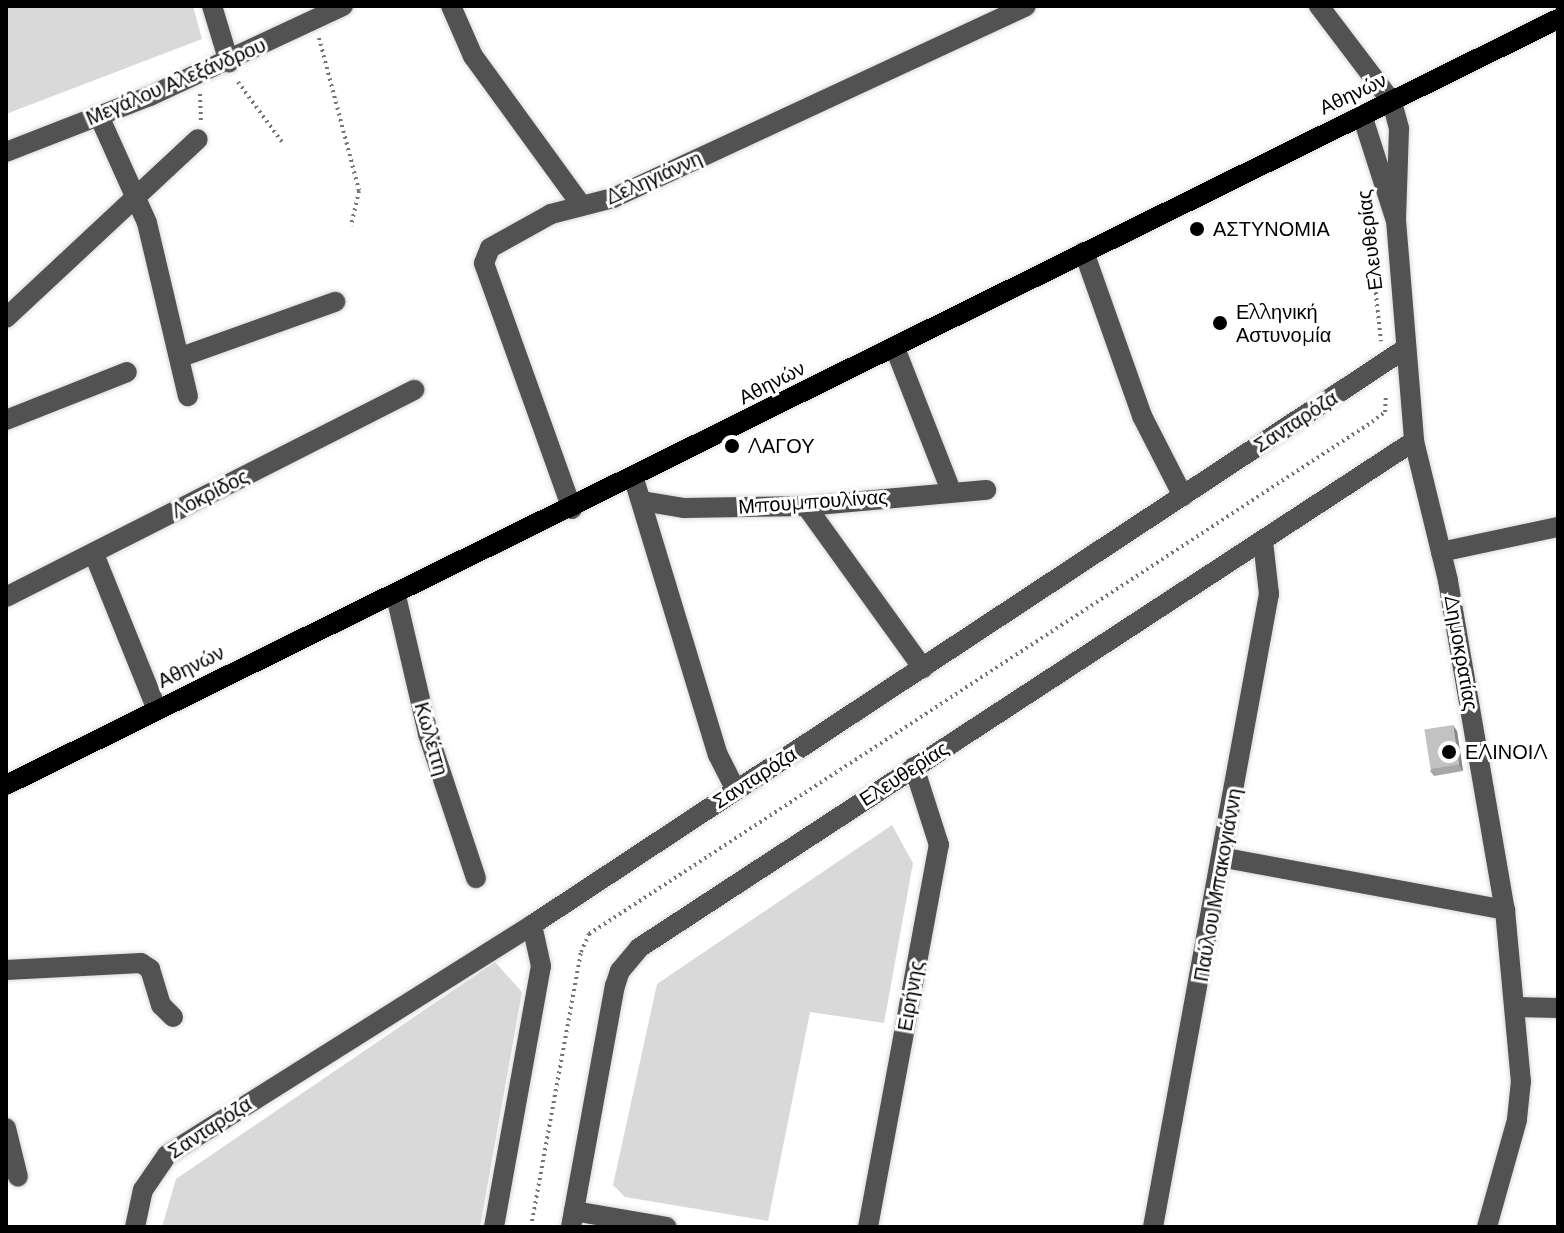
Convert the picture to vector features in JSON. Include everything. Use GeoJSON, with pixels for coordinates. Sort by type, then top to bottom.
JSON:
{"type":"FeatureCollection","features":[{"type":"Feature","properties":{"kind":"main road","name":"Αθηνών"},"geometry":{"type":"LineString","coordinates":[[6,785],[634,479],[1084,252],[1558,19]]}},
{"type":"Feature","properties":{"kind":"street"},"geometry":{"type":"LineString","coordinates":[[212,6],[229,62]]}},
{"type":"Feature","properties":{"kind":"street","name":"Μεγάλου Αλεξάνδρου"},"geometry":{"type":"LineString","coordinates":[[6,152],[229,62],[343,6]]}},
{"type":"Feature","properties":{"kind":"street"},"geometry":{"type":"LineString","coordinates":[[451,6],[473,56],[582,206]]}},
{"type":"Feature","properties":{"kind":"street","name":"Δεληγιάννη"},"geometry":{"type":"LineString","coordinates":[[572,509],[484,263],[490,248],[551,214],[613,198],[983,15],[1026,6]]}},
{"type":"Feature","properties":{"kind":"street"},"geometry":{"type":"LineString","coordinates":[[1319,6],[1392,102]]}},
{"type":"Feature","properties":{"kind":"street","name":"Δημοκρατίας"},"geometry":{"type":"LineString","coordinates":[[1392,102],[1401,155],[1396,220],[1414,441],[1441,552],[1505,910],[1515,1007],[1520,1102],[1487,1227]]}},
{"type":"Feature","properties":{"kind":"street","name":"Δημοκρατίας"},"geometry":{"type":"LineString","coordinates":[[1362,115],[1396,220]]}},
{"type":"Feature","properties":{"kind":"street"},"geometry":{"type":"LineString","coordinates":[[99,116],[136,195],[181,357],[188,396]]}},
{"type":"Feature","properties":{"kind":"street"},"geometry":{"type":"LineString","coordinates":[[6,318],[198,139]]}},
{"type":"Feature","properties":{"kind":"street"},"geometry":{"type":"LineString","coordinates":[[1084,252],[1142,416],[1183,496]]}},
{"type":"Feature","properties":{"kind":"street"},"geometry":{"type":"LineString","coordinates":[[181,357],[335,302]]}},
{"type":"Feature","properties":{"kind":"street"},"geometry":{"type":"LineString","coordinates":[[895,348],[951,491]]}},
{"type":"Feature","properties":{"kind":"street","name":"Σανταρόζα"},"geometry":{"type":"LineString","coordinates":[[135,1227],[143,1190],[167,1155],[532,925],[1405,349]]}},
{"type":"Feature","properties":{"kind":"street"},"geometry":{"type":"LineString","coordinates":[[6,420],[127,372]]}},
{"type":"Feature","properties":{"kind":"street","name":"Λοκρίδος"},"geometry":{"type":"LineString","coordinates":[[6,597],[414,390]]}},
{"type":"Feature","properties":{"kind":"street","name":"Ελευθερίας"},"geometry":{"type":"LineString","coordinates":[[573,1219],[615,986],[628,959],[914,767],[1414,441]]}},
{"type":"Feature","properties":{"kind":"street"},"geometry":{"type":"LineString","coordinates":[[634,479],[718,755],[736,790]]}},
{"type":"Feature","properties":{"kind":"street","name":"Μπουμπουλίνας"},"geometry":{"type":"LineString","coordinates":[[642,501],[684,508],[806,506],[986,490]]}},
{"type":"Feature","properties":{"kind":"street"},"geometry":{"type":"LineString","coordinates":[[806,506],[923,668]]}},
{"type":"Feature","properties":{"kind":"street"},"geometry":{"type":"LineString","coordinates":[[1441,552],[1558,527]]}},
{"type":"Feature","properties":{"kind":"street","name":"Παύλου Μπακογιάννη"},"geometry":{"type":"LineString","coordinates":[[1153,1227],[1225,858],[1269,594],[1263,541]]}},
{"type":"Feature","properties":{"kind":"street"},"geometry":{"type":"LineString","coordinates":[[94,554],[157,710]]}},
{"type":"Feature","properties":{"kind":"street","name":"Κωλέττη"},"geometry":{"type":"LineString","coordinates":[[396,596],[428,734],[476,878]]}},
{"type":"Feature","properties":{"kind":"street","name":"Ειρήνης"},"geometry":{"type":"LineString","coordinates":[[868,1227],[939,845],[914,767]]}},
{"type":"Feature","properties":{"kind":"street"},"geometry":{"type":"LineString","coordinates":[[1225,858],[1505,910]]}},
{"type":"Feature","properties":{"kind":"street"},"geometry":{"type":"LineString","coordinates":[[494,1227],[541,966],[532,925]]}},
{"type":"Feature","properties":{"kind":"street"},"geometry":{"type":"LineString","coordinates":[[6,970],[141,963],[150,969],[161,1005],[173,1017]]}},
{"type":"Feature","properties":{"kind":"street"},"geometry":{"type":"LineString","coordinates":[[1515,1007],[1558,1008]]}},
{"type":"Feature","properties":{"kind":"street"},"geometry":{"type":"LineString","coordinates":[[6,1128],[18,1177]]}},
{"type":"Feature","properties":{"kind":"street"},"geometry":{"type":"LineString","coordinates":[[573,1219],[667,1227]]}},
{"type":"Feature","properties":{"kind":"path"},"geometry":{"type":"LineString","coordinates":[[313,22],[352,150],[359,191],[351,226]]}},
{"type":"Feature","properties":{"kind":"path"},"geometry":{"type":"LineString","coordinates":[[229,62],[242,91],[282,142]]}},
{"type":"Feature","properties":{"kind":"path"},"geometry":{"type":"LineString","coordinates":[[194,77],[204,106],[198,139]]}},
{"type":"Feature","properties":{"kind":"path","name":"Ελευθερίας"},"geometry":{"type":"LineString","coordinates":[[1365,194],[1384,364],[1385,412],[1372,422]]}},
{"type":"Feature","properties":{"kind":"shaded area"},"geometry":{"type":"Polygon","coordinates":[[[6,6],[193,6],[202,39],[6,114],[6,6]]]}},
{"type":"Feature","properties":{"kind":"shaded area"},"geometry":{"type":"Polygon","coordinates":[[[892,825],[913,863],[884,1023],[810,1012],[768,1221],[625,1197],[613,1185],[657,984],[892,825]]]}},
{"type":"Feature","properties":{"kind":"shaded area"},"geometry":{"type":"Polygon","coordinates":[[[495,962],[522,992],[480,1227],[162,1227],[176,1179],[495,962]]]}},
{"type":"Feature","properties":{"kind":"building"},"geometry":{"type":"Polygon","coordinates":[[[1453,725],[1459,765],[1431,769],[1424,730],[1453,725]]]}},
{"type":"Feature","properties":{"kind":"place","name":"ΑΣΤΥΝΟΜΙΑ"},"geometry":{"type":"Point","coordinates":[1197,229]}},
{"type":"Feature","properties":{"kind":"place","name":"Ελληνική Αστυνομία"},"geometry":{"type":"Point","coordinates":[1220,323]}},
{"type":"Feature","properties":{"kind":"place","name":"ΛΑΓΟΥ"},"geometry":{"type":"Point","coordinates":[732,446]}},
{"type":"Feature","properties":{"kind":"place","name":"ΕΛΙΝΟΙΛ"},"geometry":{"type":"Point","coordinates":[1449,752]}}]}
